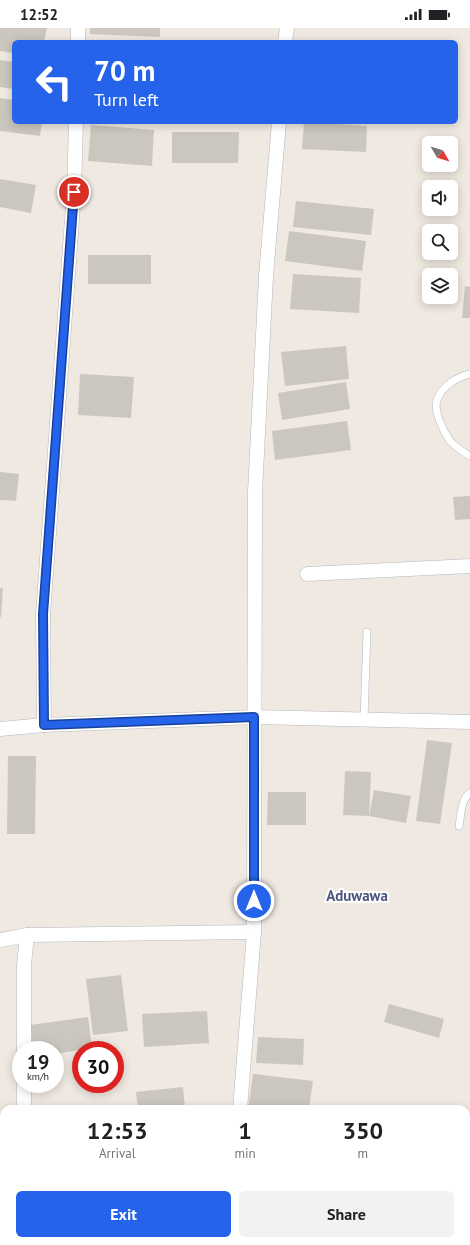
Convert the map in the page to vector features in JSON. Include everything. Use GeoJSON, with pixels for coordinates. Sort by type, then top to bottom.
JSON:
{"type":"FeatureCollection","features":[{"type":"Feature","properties":{"kind":"street"},"geometry":{"type":"LineString","coordinates":[[78,28],[78,40]]}},
{"type":"Feature","properties":{"kind":"street"},"geometry":{"type":"LineString","coordinates":[[285,40],[287,28]]}},
{"type":"Feature","properties":{"kind":"street"},"geometry":{"type":"LineString","coordinates":[[44,725],[43,614],[74,200],[76,124]]}},
{"type":"Feature","properties":{"kind":"street"},"geometry":{"type":"LineString","coordinates":[[240,1105],[254,932],[255,492],[266,276],[279,124]]}},
{"type":"Feature","properties":{"kind":"street"},"geometry":{"type":"LineString","coordinates":[[307,574],[470,566]]}},
{"type":"Feature","properties":{"kind":"street"},"geometry":{"type":"LineString","coordinates":[[0,729],[44,725],[254,717],[470,722]]}},
{"type":"Feature","properties":{"kind":"street"},"geometry":{"type":"LineString","coordinates":[[0,940],[27,935],[254,932]]}},
{"type":"Feature","properties":{"kind":"street"},"geometry":{"type":"LineString","coordinates":[[24,1041],[24,965],[27,935]]}},
{"type":"Feature","properties":{"kind":"street"},"geometry":{"type":"LineString","coordinates":[[24,1093],[24,1105]]}},
{"type":"Feature","properties":{"kind":"lane"},"geometry":{"type":"LineString","coordinates":[[470,374],[459,377],[443,389],[436,401],[438,420],[451,442],[470,456]]}},
{"type":"Feature","properties":{"kind":"lane"},"geometry":{"type":"LineString","coordinates":[[364,719],[367,632]]}},
{"type":"Feature","properties":{"kind":"lane"},"geometry":{"type":"LineString","coordinates":[[459,826],[464,801],[470,793]]}},
{"type":"Feature","properties":{"kind":"building"},"geometry":{"type":"Polygon","coordinates":[[[0,28],[47,28],[44,40],[12,40],[12,53],[0,51],[0,28]]]}},
{"type":"Feature","properties":{"kind":"building"},"geometry":{"type":"Polygon","coordinates":[[[90,28],[160,28],[160,37],[90,34],[90,28]]]}},
{"type":"Feature","properties":{"kind":"building"},"geometry":{"type":"Polygon","coordinates":[[[0,60],[12,62],[12,89],[0,87],[0,60]]]}},
{"type":"Feature","properties":{"kind":"building"},"geometry":{"type":"Polygon","coordinates":[[[0,98],[12,100],[12,124],[42,124],[40,136],[0,131],[0,98]]]}},
{"type":"Feature","properties":{"kind":"building"},"geometry":{"type":"Polygon","coordinates":[[[304,124],[367,126],[366,152],[302,149],[304,124]]]}},
{"type":"Feature","properties":{"kind":"building"},"geometry":{"type":"Polygon","coordinates":[[[91,125],[154,130],[152,166],[88,161],[91,125]]]}},
{"type":"Feature","properties":{"kind":"building"},"geometry":{"type":"Polygon","coordinates":[[[172,132],[239,132],[238,163],[172,163],[172,132]]]}},
{"type":"Feature","properties":{"kind":"building"},"geometry":{"type":"Polygon","coordinates":[[[0,179],[36,185],[31,213],[0,207],[0,179]]]}},
{"type":"Feature","properties":{"kind":"building"},"geometry":{"type":"Polygon","coordinates":[[[296,201],[374,209],[371,235],[293,227],[296,201]]]}},
{"type":"Feature","properties":{"kind":"building"},"geometry":{"type":"Polygon","coordinates":[[[289,231],[366,241],[362,271],[285,261],[289,231]]]}},
{"type":"Feature","properties":{"kind":"building"},"geometry":{"type":"Polygon","coordinates":[[[88,255],[151,255],[151,284],[88,284],[88,255]]]}},
{"type":"Feature","properties":{"kind":"building"},"geometry":{"type":"Polygon","coordinates":[[[293,274],[361,278],[359,313],[290,309],[293,274]]]}},
{"type":"Feature","properties":{"kind":"building"},"geometry":{"type":"Polygon","coordinates":[[[465,286],[470,287],[470,318],[462,318],[465,286]]]}},
{"type":"Feature","properties":{"kind":"building"},"geometry":{"type":"Polygon","coordinates":[[[346,346],[349,379],[285,386],[281,352],[346,346]]]}},
{"type":"Feature","properties":{"kind":"building"},"geometry":{"type":"Polygon","coordinates":[[[80,374],[134,377],[131,418],[78,415],[80,374]]]}},
{"type":"Feature","properties":{"kind":"building"},"geometry":{"type":"Polygon","coordinates":[[[346,382],[350,409],[282,420],[278,393],[346,382]]]}},
{"type":"Feature","properties":{"kind":"building"},"geometry":{"type":"Polygon","coordinates":[[[347,421],[351,450],[275,460],[272,431],[347,421]]]}},
{"type":"Feature","properties":{"kind":"building"},"geometry":{"type":"Polygon","coordinates":[[[0,472],[19,474],[16,501],[0,500],[0,472]]]}},
{"type":"Feature","properties":{"kind":"building"},"geometry":{"type":"Polygon","coordinates":[[[470,496],[470,519],[455,520],[453,497],[470,496]]]}},
{"type":"Feature","properties":{"kind":"building"},"geometry":{"type":"Polygon","coordinates":[[[0,588],[3,588],[1,617],[0,617],[0,588]]]}},
{"type":"Feature","properties":{"kind":"building"},"geometry":{"type":"Polygon","coordinates":[[[427,740],[452,743],[440,824],[416,821],[427,740]]]}},
{"type":"Feature","properties":{"kind":"building"},"geometry":{"type":"Polygon","coordinates":[[[8,756],[36,756],[35,834],[7,834],[8,756]]]}},
{"type":"Feature","properties":{"kind":"building"},"geometry":{"type":"Polygon","coordinates":[[[345,771],[371,772],[369,816],[343,815],[345,771]]]}},
{"type":"Feature","properties":{"kind":"building"},"geometry":{"type":"Polygon","coordinates":[[[374,790],[411,796],[406,823],[369,816],[374,790]]]}},
{"type":"Feature","properties":{"kind":"building"},"geometry":{"type":"Polygon","coordinates":[[[268,792],[306,792],[306,825],[267,825],[268,792]]]}},
{"type":"Feature","properties":{"kind":"building"},"geometry":{"type":"Polygon","coordinates":[[[121,975],[128,1031],[93,1035],[86,979],[121,975]]]}},
{"type":"Feature","properties":{"kind":"building"},"geometry":{"type":"Polygon","coordinates":[[[389,1004],[444,1019],[439,1038],[384,1022],[389,1004]]]}},
{"type":"Feature","properties":{"kind":"building"},"geometry":{"type":"Polygon","coordinates":[[[207,1011],[209,1043],[144,1047],[142,1014],[207,1011]]]}},
{"type":"Feature","properties":{"kind":"building"},"geometry":{"type":"Polygon","coordinates":[[[88,1017],[91,1041],[72,1041],[72,1051],[64,1053],[64,1041],[33,1041],[30,1025],[88,1017]]]}},
{"type":"Feature","properties":{"kind":"building"},"geometry":{"type":"Polygon","coordinates":[[[258,1037],[304,1039],[303,1065],[256,1063],[258,1037]]]}},
{"type":"Feature","properties":{"kind":"building"},"geometry":{"type":"Polygon","coordinates":[[[253,1074],[313,1081],[310,1105],[249,1105],[253,1074]]]}},
{"type":"Feature","properties":{"kind":"building"},"geometry":{"type":"Polygon","coordinates":[[[183,1087],[185,1105],[138,1105],[136,1092],[183,1087]]]}},
{"type":"Feature","properties":{"kind":"district","name":"Aduwawa"},"geometry":{"type":"Point","coordinates":[357,895]}},
{"type":"Feature","properties":{"kind":"route"},"geometry":{"type":"LineString","coordinates":[[74,192],[43,614],[44,725],[254,717],[254,901]]}}]}
